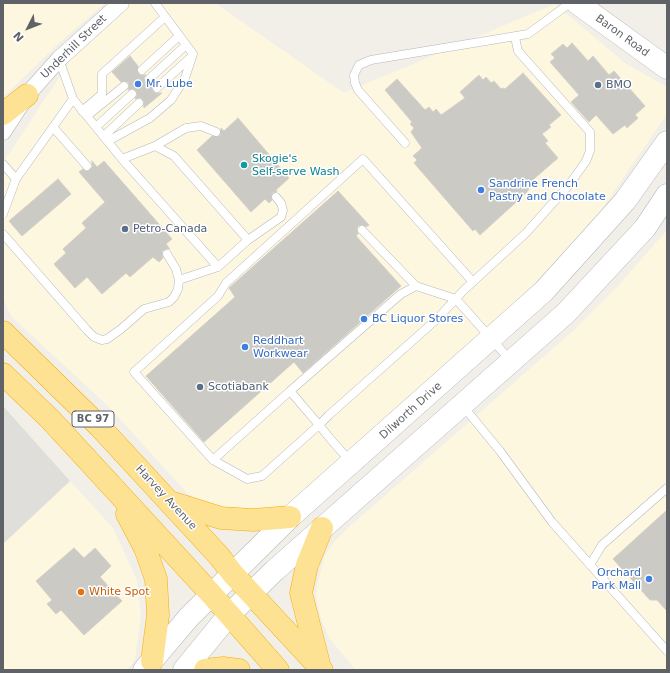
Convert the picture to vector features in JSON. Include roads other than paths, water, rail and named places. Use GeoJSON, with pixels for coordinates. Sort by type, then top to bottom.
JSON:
{"type":"FeatureCollection","features":[{"type":"Feature","properties":{"kind":"highway"},"geometry":{"type":"LineString","coordinates":[[3,114],[27,95]]}},
{"type":"Feature","properties":{"kind":"highway","name":"Harvey Avenue"},"geometry":{"type":"LineString","coordinates":[[6,331],[100,427],[219,556],[233,574],[321,668]]}},
{"type":"Feature","properties":{"kind":"highway","name":"BC 97"},"geometry":{"type":"LineString","coordinates":[[3,374],[50,419],[212,595],[278,670]]}},
{"type":"Feature","properties":{"kind":"highway"},"geometry":{"type":"LineString","coordinates":[[114,488],[145,548],[156,579],[158,615],[148,665]]}},
{"type":"Feature","properties":{"kind":"highway"},"geometry":{"type":"LineString","coordinates":[[170,502],[220,518],[253,520],[290,518]]}},
{"type":"Feature","properties":{"kind":"highway"},"geometry":{"type":"LineString","coordinates":[[321,668],[301,593],[307,565],[322,528]]}},
{"type":"Feature","properties":{"kind":"highway"},"geometry":{"type":"LineString","coordinates":[[205,670],[223,668],[239,670]]}},
{"type":"Feature","properties":{"kind":"main road","name":"Baron Road"},"geometry":{"type":"LineString","coordinates":[[576,3],[667,68]]}},
{"type":"Feature","properties":{"kind":"main road","name":"Dilworth Drive"},"geometry":{"type":"LineString","coordinates":[[148,665],[189,617],[290,518],[544,291],[625,201],[667,142]]}},
{"type":"Feature","properties":{"kind":"main road"},"geometry":{"type":"LineString","coordinates":[[184,670],[229,615],[322,528],[566,313],[645,228],[667,195]]}},
{"type":"Feature","properties":{"kind":"street","name":"Underhill Street"},"geometry":{"type":"LineString","coordinates":[[3,132],[27,95],[59,59],[121,3]]}},
{"type":"Feature","properties":{"kind":"lane"},"geometry":{"type":"LineString","coordinates":[[155,3],[193,54]]}},
{"type":"Feature","properties":{"kind":"lane"},"geometry":{"type":"LineString","coordinates":[[405,143],[358,90],[354,83],[354,75],[359,65],[371,60],[528,34],[570,3]]}},
{"type":"Feature","properties":{"kind":"lane"},"geometry":{"type":"LineString","coordinates":[[85,114],[102,94],[102,74],[165,17]]}},
{"type":"Feature","properties":{"kind":"lane"},"geometry":{"type":"LineString","coordinates":[[142,70],[179,36]]}},
{"type":"Feature","properties":{"kind":"lane"},"geometry":{"type":"LineString","coordinates":[[473,282],[363,158],[226,283],[218,296],[134,372],[213,460],[247,479],[262,476],[437,319],[473,282],[526,233],[569,185],[586,161],[590,151],[590,132],[518,51],[515,37]]}},
{"type":"Feature","properties":{"kind":"lane"},"geometry":{"type":"LineString","coordinates":[[149,79],[186,45]]}},
{"type":"Feature","properties":{"kind":"lane"},"geometry":{"type":"LineString","coordinates":[[106,139],[150,118],[171,100],[185,78],[193,54]]}},
{"type":"Feature","properties":{"kind":"lane"},"geometry":{"type":"LineString","coordinates":[[157,88],[193,54]]}},
{"type":"Feature","properties":{"kind":"lane"},"geometry":{"type":"LineString","coordinates":[[59,59],[73,99],[122,158],[218,267]]}},
{"type":"Feature","properties":{"kind":"lane"},"geometry":{"type":"LineString","coordinates":[[85,114],[124,86]]}},
{"type":"Feature","properties":{"kind":"lane"},"geometry":{"type":"LineString","coordinates":[[96,127],[132,94]]}},
{"type":"Feature","properties":{"kind":"lane"},"geometry":{"type":"LineString","coordinates":[[3,214],[16,180],[73,99]]}},
{"type":"Feature","properties":{"kind":"lane"},"geometry":{"type":"LineString","coordinates":[[106,139],[139,103]]}},
{"type":"Feature","properties":{"kind":"lane"},"geometry":{"type":"LineString","coordinates":[[122,158],[155,146],[186,128],[201,126],[216,132]]}},
{"type":"Feature","properties":{"kind":"lane"},"geometry":{"type":"LineString","coordinates":[[54,127],[87,166]]}},
{"type":"Feature","properties":{"kind":"lane"},"geometry":{"type":"LineString","coordinates":[[155,146],[174,156],[248,240]]}},
{"type":"Feature","properties":{"kind":"lane"},"geometry":{"type":"LineString","coordinates":[[3,164],[16,180]]}},
{"type":"Feature","properties":{"kind":"lane"},"geometry":{"type":"LineString","coordinates":[[178,280],[218,267],[248,240],[281,217],[283,210],[281,203],[276,197]]}},
{"type":"Feature","properties":{"kind":"lane"},"geometry":{"type":"LineString","coordinates":[[362,230],[416,286],[456,299],[512,362]]}},
{"type":"Feature","properties":{"kind":"lane"},"geometry":{"type":"LineString","coordinates":[[3,234],[94,338],[102,340],[107,339],[121,329],[144,309],[170,302],[174,297],[178,288],[178,280],[176,269],[167,254]]}},
{"type":"Feature","properties":{"kind":"lane"},"geometry":{"type":"LineString","coordinates":[[213,460],[401,294],[416,286]]}},
{"type":"Feature","properties":{"kind":"lane"},"geometry":{"type":"LineString","coordinates":[[290,391],[352,463]]}},
{"type":"Feature","properties":{"kind":"lane"},"geometry":{"type":"LineString","coordinates":[[462,404],[500,450],[549,519],[667,651]]}},
{"type":"Feature","properties":{"kind":"lane"},"geometry":{"type":"LineString","coordinates":[[590,565],[602,545],[667,488]]}},
{"type":"Feature","properties":{"kind":"place","name":"Mr. Lube"},"geometry":{"type":"Point","coordinates":[138,84]}},
{"type":"Feature","properties":{"kind":"place","name":"BMO"},"geometry":{"type":"Point","coordinates":[598,85]}},
{"type":"Feature","properties":{"kind":"place","name":"Skogie's Self-serve Wash"},"geometry":{"type":"Point","coordinates":[244,165]}},
{"type":"Feature","properties":{"kind":"place","name":"Sandrine French Pastry and Chocolate"},"geometry":{"type":"Point","coordinates":[481,190]}},
{"type":"Feature","properties":{"kind":"place","name":"Petro-Canada"},"geometry":{"type":"Point","coordinates":[125,229]}},
{"type":"Feature","properties":{"kind":"place","name":"BC Liquor Stores"},"geometry":{"type":"Point","coordinates":[364,319]}},
{"type":"Feature","properties":{"kind":"place","name":"Reddhart Workwear"},"geometry":{"type":"Point","coordinates":[245,347]}},
{"type":"Feature","properties":{"kind":"place","name":"Scotiabank"},"geometry":{"type":"Point","coordinates":[200,387]}},
{"type":"Feature","properties":{"kind":"place","name":"Orchard Park Mall"},"geometry":{"type":"Point","coordinates":[649,579]}},
{"type":"Feature","properties":{"kind":"place","name":"White Spot"},"geometry":{"type":"Point","coordinates":[81,592]}}]}
